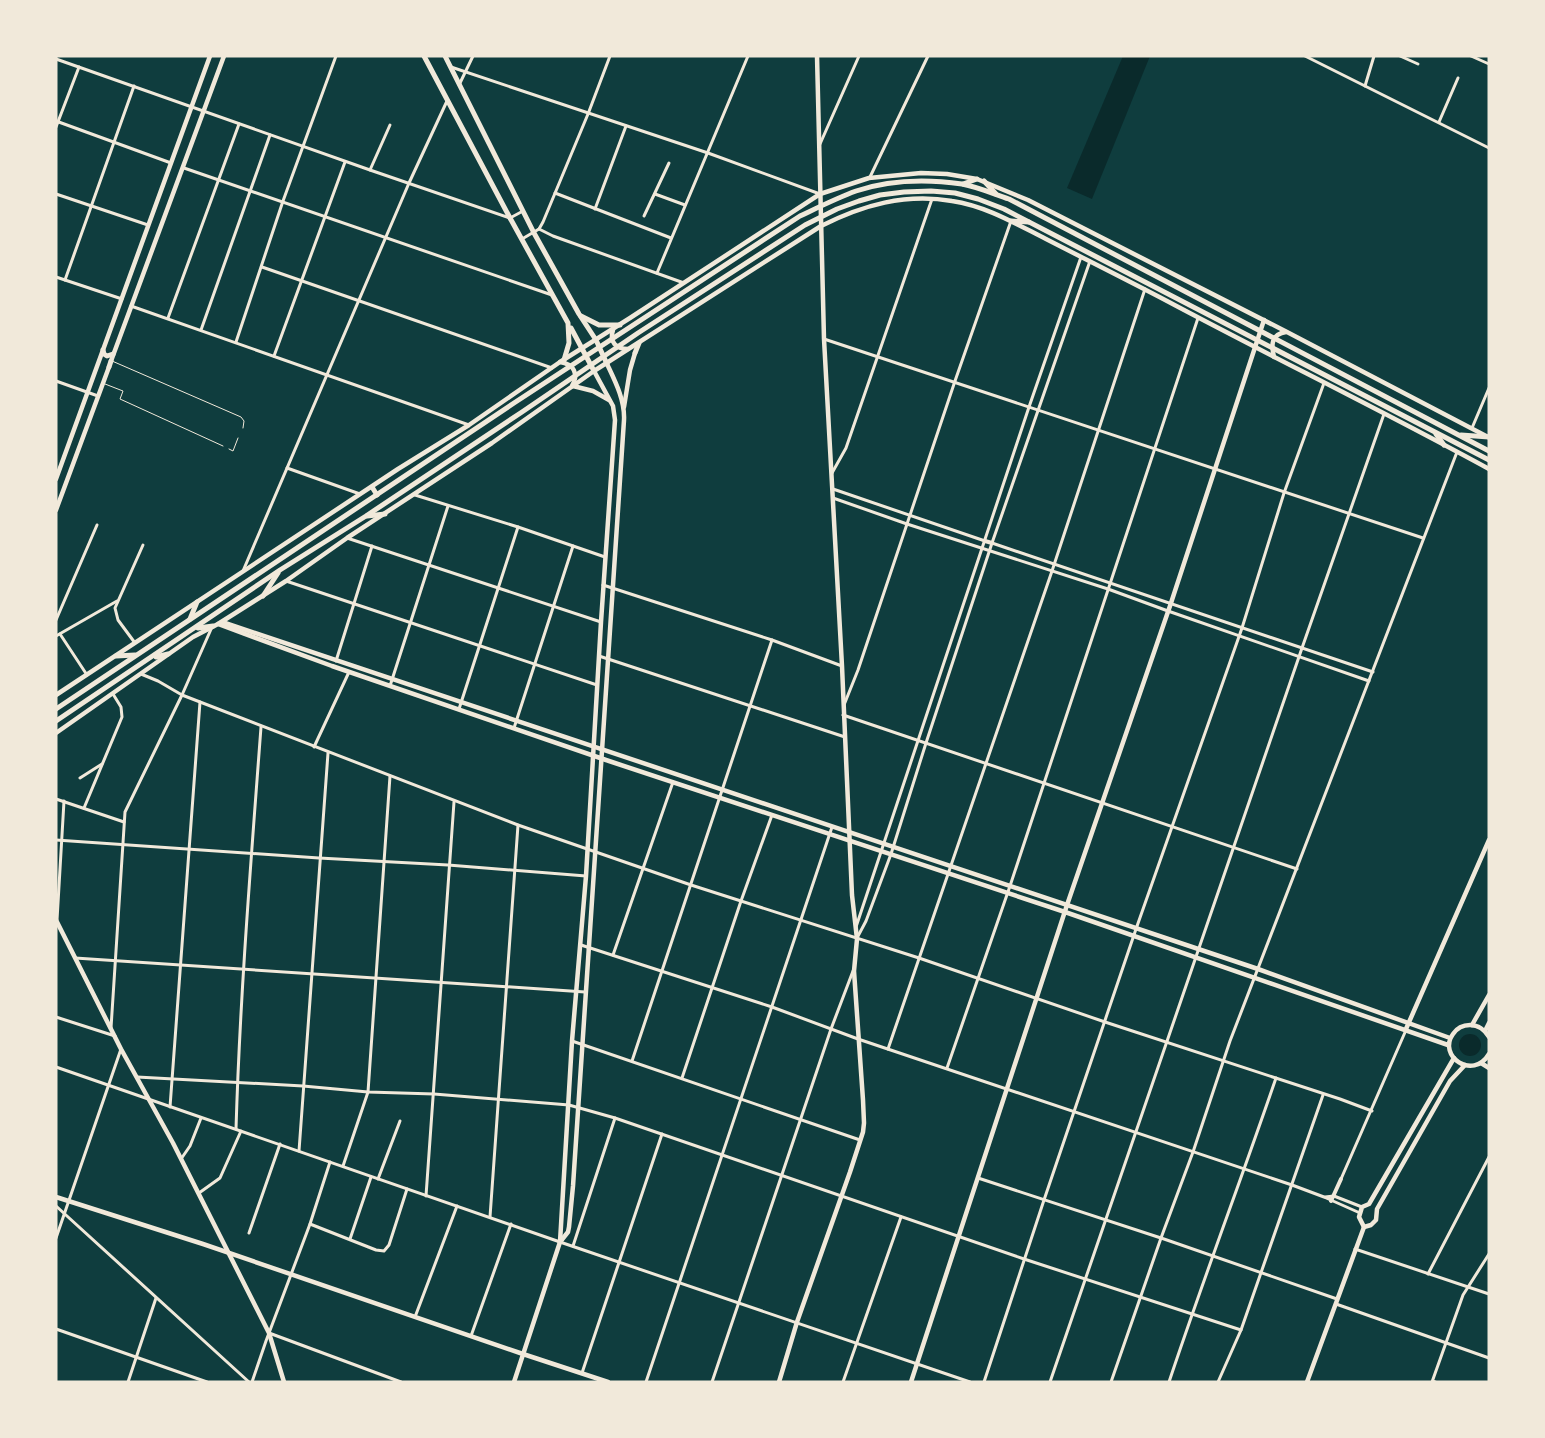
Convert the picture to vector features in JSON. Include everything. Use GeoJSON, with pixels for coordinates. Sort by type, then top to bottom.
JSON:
{"type":"FeatureCollection","features":[{"type":"Feature","properties":{"kind":"main road"},"geometry":{"type":"LineString","coordinates":[[56,478],[210,56]]}},
{"type":"Feature","properties":{"kind":"main road"},"geometry":{"type":"LineString","coordinates":[[56,510],[224,56]]}},
{"type":"Feature","properties":{"kind":"main road"},"geometry":{"type":"LineString","coordinates":[[424,56],[611,402],[615,420],[603,585],[586,876],[562,1184],[560,1242],[514,1382]]}},
{"type":"Feature","properties":{"kind":"main road"},"geometry":{"type":"LineString","coordinates":[[445,56],[523,211],[536,231],[579,314],[596,340],[619,391],[624,408]]}},
{"type":"Feature","properties":{"kind":"main road"},"geometry":{"type":"LineString","coordinates":[[779,1382],[797,1322],[863,1132],[863,1100],[854,970],[857,939],[852,895],[842,666],[824,339],[817,56]]}},
{"type":"Feature","properties":{"kind":"main road"},"geometry":{"type":"LineString","coordinates":[[56,695],[469,425],[562,361],[820,194],[869,178],[920,173],[947,174],[984,181],[1028,200],[1489,437]]}},
{"type":"Feature","properties":{"kind":"main road"},"geometry":{"type":"LineString","coordinates":[[963,184],[977,179]]}},
{"type":"Feature","properties":{"kind":"main road"},"geometry":{"type":"LineString","coordinates":[[984,181],[996,195]]}},
{"type":"Feature","properties":{"kind":"main road"},"geometry":{"type":"LineString","coordinates":[[56,709],[800,216],[857,191],[900,182],[963,184],[1023,206],[1489,451]]}},
{"type":"Feature","properties":{"kind":"main road"},"geometry":{"type":"LineString","coordinates":[[56,721],[280,570],[366,516],[638,333],[805,225],[837,209],[880,195],[931,191],[955,193],[1004,209],[1489,460]]}},
{"type":"Feature","properties":{"kind":"main road"},"geometry":{"type":"LineString","coordinates":[[56,732],[168,654],[263,596],[347,538],[415,495],[594,372],[821,226],[871,205],[910,199],[932,199],[972,205],[1011,221],[1489,469]]}},
{"type":"Feature","properties":{"kind":"main road"},"geometry":{"type":"LineString","coordinates":[[1011,221],[1032,223]]}},
{"type":"Feature","properties":{"kind":"main road"},"geometry":{"type":"LineString","coordinates":[[579,314],[590,322],[599,325],[620,325]]}},
{"type":"Feature","properties":{"kind":"main road"},"geometry":{"type":"LineString","coordinates":[[911,1382],[1067,905],[1168,611],[1264,320]]}},
{"type":"Feature","properties":{"kind":"main road"},"geometry":{"type":"LineString","coordinates":[[562,361],[570,343],[568,323]]}},
{"type":"Feature","properties":{"kind":"main road"},"geometry":{"type":"LineString","coordinates":[[613,329],[611,336],[614,344],[620,348],[630,349]]}},
{"type":"Feature","properties":{"kind":"main road"},"geometry":{"type":"LineString","coordinates":[[1274,357],[1272,345],[1274,338],[1277,334],[1287,332]]}},
{"type":"Feature","properties":{"kind":"main road"},"geometry":{"type":"LineString","coordinates":[[560,1242],[568,1232],[573,1186],[624,408],[630,370],[639,343]]}},
{"type":"Feature","properties":{"kind":"main road"},"geometry":{"type":"LineString","coordinates":[[103,350],[107,356],[113,354]]}},
{"type":"Feature","properties":{"kind":"main road"},"geometry":{"type":"LineString","coordinates":[[562,361],[570,365],[576,373],[572,388]]}},
{"type":"Feature","properties":{"kind":"main road"},"geometry":{"type":"LineString","coordinates":[[572,388],[594,391],[611,402]]}},
{"type":"Feature","properties":{"kind":"main road"},"geometry":{"type":"LineString","coordinates":[[1435,432],[1444,445]]}},
{"type":"Feature","properties":{"kind":"main road"},"geometry":{"type":"LineString","coordinates":[[1458,434],[1489,437]]}},
{"type":"Feature","properties":{"kind":"main road"},"geometry":{"type":"LineString","coordinates":[[372,487],[377,495]]}},
{"type":"Feature","properties":{"kind":"main road"},"geometry":{"type":"LineString","coordinates":[[366,516],[385,514]]}},
{"type":"Feature","properties":{"kind":"main road"},"geometry":{"type":"LineString","coordinates":[[263,596],[280,570]]}},
{"type":"Feature","properties":{"kind":"main road"},"geometry":{"type":"LineString","coordinates":[[190,619],[197,602]]}},
{"type":"Feature","properties":{"kind":"main road"},"geometry":{"type":"LineString","coordinates":[[195,628],[218,624],[336,661],[1258,969],[1450,1038]]}},
{"type":"Feature","properties":{"kind":"main road"},"geometry":{"type":"LineString","coordinates":[[218,624],[349,672],[1065,912],[1448,1044]]}},
{"type":"Feature","properties":{"kind":"main road"},"geometry":{"type":"LineString","coordinates":[[150,659],[168,654]]}},
{"type":"Feature","properties":{"kind":"main road"},"geometry":{"type":"LineString","coordinates":[[116,656],[136,655]]}},
{"type":"Feature","properties":{"kind":"main road"},"geometry":{"type":"LineString","coordinates":[[1406,1029],[1489,840]]}},
{"type":"Feature","properties":{"kind":"main road"},"geometry":{"type":"LineString","coordinates":[[56,920],[121,1049],[138,1077],[199,1193],[269,1333],[284,1382]]}},
{"type":"Feature","properties":{"kind":"main road"},"geometry":{"type":"LineString","coordinates":[[1472,1025],[1489,995]]}},
{"type":"Feature","properties":{"kind":"main road"},"geometry":{"type":"LineString","coordinates":[[1485,1031],[1489,1023]]}},
{"type":"Feature","properties":{"kind":"main road"},"geometry":{"type":"LineString","coordinates":[[1488,1057],[1481,1063],[1473,1066],[1465,1065],[1454,1058],[1448,1044],[1450,1038],[1459,1028],[1472,1025],[1485,1031],[1489,1037]]}},
{"type":"Feature","properties":{"kind":"main road"},"geometry":{"type":"LineString","coordinates":[[1364,1227],[1359,1219],[1362,1207],[1369,1204],[1454,1058]]}},
{"type":"Feature","properties":{"kind":"main road"},"geometry":{"type":"LineString","coordinates":[[1481,1063],[1489,1068]]}},
{"type":"Feature","properties":{"kind":"main road"},"geometry":{"type":"LineString","coordinates":[[1364,1227],[1374,1222],[1377,1209],[1450,1081],[1465,1065]]}},
{"type":"Feature","properties":{"kind":"main road"},"geometry":{"type":"LineString","coordinates":[[562,1184],[573,1186]]}},
{"type":"Feature","properties":{"kind":"main road"},"geometry":{"type":"LineString","coordinates":[[56,1197],[229,1253],[415,1318],[608,1382]]}},
{"type":"Feature","properties":{"kind":"main road"},"geometry":{"type":"LineString","coordinates":[[1369,1204],[1377,1209]]}},
{"type":"Feature","properties":{"kind":"main road"},"geometry":{"type":"LineString","coordinates":[[1307,1382],[1364,1227]]}},
{"type":"Feature","properties":{"kind":"street"},"geometry":{"type":"LineString","coordinates":[[236,342],[283,201],[336,56]]}},
{"type":"Feature","properties":{"kind":"street"},"geometry":{"type":"LineString","coordinates":[[460,83],[473,56]]}},
{"type":"Feature","properties":{"kind":"street"},"geometry":{"type":"LineString","coordinates":[[522,239],[536,231],[555,193],[610,56]]}},
{"type":"Feature","properties":{"kind":"street"},"geometry":{"type":"LineString","coordinates":[[657,273],[748,56]]}},
{"type":"Feature","properties":{"kind":"street"},"geometry":{"type":"LineString","coordinates":[[818,148],[860,56]]}},
{"type":"Feature","properties":{"kind":"street"},"geometry":{"type":"LineString","coordinates":[[869,178],[928,56]]}},
{"type":"Feature","properties":{"kind":"street"},"geometry":{"type":"LineString","coordinates":[[1305,56],[1489,148]]}},
{"type":"Feature","properties":{"kind":"street"},"geometry":{"type":"LineString","coordinates":[[1365,86],[1374,56]]}},
{"type":"Feature","properties":{"kind":"street"},"geometry":{"type":"LineString","coordinates":[[1400,56],[1418,64]]}},
{"type":"Feature","properties":{"kind":"street"},"geometry":{"type":"LineString","coordinates":[[1471,56],[1489,64]]}},
{"type":"Feature","properties":{"kind":"street"},"geometry":{"type":"LineString","coordinates":[[56,59],[510,218],[523,211]]}},
{"type":"Feature","properties":{"kind":"street"},"geometry":{"type":"LineString","coordinates":[[56,127],[79,67]]}},
{"type":"Feature","properties":{"kind":"street"},"geometry":{"type":"LineString","coordinates":[[451,67],[708,153],[820,194]]}},
{"type":"Feature","properties":{"kind":"street"},"geometry":{"type":"LineString","coordinates":[[1439,122],[1458,78]]}},
{"type":"Feature","properties":{"kind":"street"},"geometry":{"type":"LineString","coordinates":[[65,280],[134,86]]}},
{"type":"Feature","properties":{"kind":"street"},"geometry":{"type":"LineString","coordinates":[[243,572],[409,183],[448,101]]}},
{"type":"Feature","properties":{"kind":"street"},"geometry":{"type":"LineString","coordinates":[[57,121],[171,163]]}},
{"type":"Feature","properties":{"kind":"street"},"geometry":{"type":"LineString","coordinates":[[168,318],[238,124]]}},
{"type":"Feature","properties":{"kind":"street"},"geometry":{"type":"LineString","coordinates":[[370,170],[390,125]]}},
{"type":"Feature","properties":{"kind":"street"},"geometry":{"type":"LineString","coordinates":[[596,209],[626,126]]}},
{"type":"Feature","properties":{"kind":"street"},"geometry":{"type":"LineString","coordinates":[[201,330],[270,134]]}},
{"type":"Feature","properties":{"kind":"street"},"geometry":{"type":"LineString","coordinates":[[274,356],[346,162]]}},
{"type":"Feature","properties":{"kind":"street"},"geometry":{"type":"LineString","coordinates":[[644,216],[669,163]]}},
{"type":"Feature","properties":{"kind":"street"},"geometry":{"type":"LineString","coordinates":[[184,168],[552,295]]}},
{"type":"Feature","properties":{"kind":"street"},"geometry":{"type":"LineString","coordinates":[[555,193],[671,238]]}},
{"type":"Feature","properties":{"kind":"street"},"geometry":{"type":"LineString","coordinates":[[56,194],[149,226]]}},
{"type":"Feature","properties":{"kind":"street"},"geometry":{"type":"LineString","coordinates":[[655,194],[686,205]]}},
{"type":"Feature","properties":{"kind":"street"},"geometry":{"type":"LineString","coordinates":[[832,473],[846,448],[932,199]]}},
{"type":"Feature","properties":{"kind":"street"},"geometry":{"type":"LineString","coordinates":[[843,708],[858,670],[1011,221]]}},
{"type":"Feature","properties":{"kind":"street"},"geometry":{"type":"LineString","coordinates":[[536,231],[685,283]]}},
{"type":"Feature","properties":{"kind":"street"},"geometry":{"type":"LineString","coordinates":[[856,928],[982,548],[1082,257]]}},
{"type":"Feature","properties":{"kind":"street"},"geometry":{"type":"LineString","coordinates":[[857,939],[866,921],[894,846],[992,543],[1090,261]]}},
{"type":"Feature","properties":{"kind":"street"},"geometry":{"type":"LineString","coordinates":[[262,267],[553,368]]}},
{"type":"Feature","properties":{"kind":"street"},"geometry":{"type":"LineString","coordinates":[[56,277],[122,299]]}},
{"type":"Feature","properties":{"kind":"street"},"geometry":{"type":"LineString","coordinates":[[888,1048],[1052,571],[1145,289]]}},
{"type":"Feature","properties":{"kind":"street"},"geometry":{"type":"LineString","coordinates":[[131,306],[469,425]]}},
{"type":"Feature","properties":{"kind":"street"},"geometry":{"type":"LineString","coordinates":[[947,1068],[1156,450],[1198,318]]}},
{"type":"Feature","properties":{"kind":"street"},"geometry":{"type":"LineString","coordinates":[[824,339],[955,381],[1349,515],[1423,538]]}},
{"type":"Feature","properties":{"kind":"street"},"geometry":{"type":"LineString","coordinates":[[56,381],[98,396]]}},
{"type":"Feature","properties":{"kind":"street"},"geometry":{"type":"LineString","coordinates":[[984,1382],[1133,936],[1242,628],[1284,493],[1324,383]]}},
{"type":"Feature","properties":{"kind":"street"},"geometry":{"type":"LineString","coordinates":[[1472,428],[1489,388]]}},
{"type":"Feature","properties":{"kind":"street"},"geometry":{"type":"LineString","coordinates":[[1050,1382],[1298,657],[1384,414]]}},
{"type":"Feature","properties":{"kind":"street"},"geometry":{"type":"LineString","coordinates":[[1111,1382],[1193,1152],[1222,1062],[1457,452]]}},
{"type":"Feature","properties":{"kind":"street"},"geometry":{"type":"LineString","coordinates":[[287,468],[361,494]]}},
{"type":"Feature","properties":{"kind":"street"},"geometry":{"type":"LineString","coordinates":[[833,489],[1373,672]]}},
{"type":"Feature","properties":{"kind":"street"},"geometry":{"type":"LineString","coordinates":[[415,495],[605,556]]}},
{"type":"Feature","properties":{"kind":"street"},"geometry":{"type":"LineString","coordinates":[[833,498],[1108,589],[1369,681]]}},
{"type":"Feature","properties":{"kind":"street"},"geometry":{"type":"LineString","coordinates":[[390,686],[448,505]]}},
{"type":"Feature","properties":{"kind":"street"},"geometry":{"type":"LineString","coordinates":[[56,620],[97,525]]}},
{"type":"Feature","properties":{"kind":"street"},"geometry":{"type":"LineString","coordinates":[[458,709],[518,527]]}},
{"type":"Feature","properties":{"kind":"street"},"geometry":{"type":"LineString","coordinates":[[347,538],[601,622]]}},
{"type":"Feature","properties":{"kind":"street"},"geometry":{"type":"LineString","coordinates":[[135,643],[115,613],[117,601],[143,545]]}},
{"type":"Feature","properties":{"kind":"street"},"geometry":{"type":"LineString","coordinates":[[336,661],[372,546]]}},
{"type":"Feature","properties":{"kind":"street"},"geometry":{"type":"LineString","coordinates":[[514,728],[573,546]]}},
{"type":"Feature","properties":{"kind":"street"},"geometry":{"type":"LineString","coordinates":[[286,581],[597,685]]}},
{"type":"Feature","properties":{"kind":"street"},"geometry":{"type":"LineString","coordinates":[[603,585],[772,640],[842,666]]}},
{"type":"Feature","properties":{"kind":"street"},"geometry":{"type":"LineString","coordinates":[[87,675],[58,635],[117,601]]}},
{"type":"Feature","properties":{"kind":"street"},"geometry":{"type":"LineString","coordinates":[[111,1029],[126,808],[218,624]]}},
{"type":"Feature","properties":{"kind":"street"},"geometry":{"type":"LineString","coordinates":[[632,1061],[772,640]]}},
{"type":"Feature","properties":{"kind":"street"},"geometry":{"type":"LineString","coordinates":[[599,656],[845,737]]}},
{"type":"Feature","properties":{"kind":"street"},"geometry":{"type":"LineString","coordinates":[[314,747],[349,672]]}},
{"type":"Feature","properties":{"kind":"street"},"geometry":{"type":"LineString","coordinates":[[140,673],[182,695],[518,826],[1372,1111]]}},
{"type":"Feature","properties":{"kind":"street"},"geometry":{"type":"LineString","coordinates":[[84,808],[122,717],[121,708],[113,694]]}},
{"type":"Feature","properties":{"kind":"street"},"geometry":{"type":"LineString","coordinates":[[170,1107],[200,702]]}},
{"type":"Feature","properties":{"kind":"street"},"geometry":{"type":"LineString","coordinates":[[843,715],[1297,869]]}},
{"type":"Feature","properties":{"kind":"street"},"geometry":{"type":"LineString","coordinates":[[236,1129],[237,1083],[262,727]]}},
{"type":"Feature","properties":{"kind":"street"},"geometry":{"type":"LineString","coordinates":[[299,1151],[328,753]]}},
{"type":"Feature","properties":{"kind":"street"},"geometry":{"type":"LineString","coordinates":[[80,778],[104,763]]}},
{"type":"Feature","properties":{"kind":"street"},"geometry":{"type":"LineString","coordinates":[[343,1166],[368,1092],[390,776]]}},
{"type":"Feature","properties":{"kind":"street"},"geometry":{"type":"LineString","coordinates":[[613,955],[673,782]]}},
{"type":"Feature","properties":{"kind":"street"},"geometry":{"type":"LineString","coordinates":[[56,799],[124,822]]}},
{"type":"Feature","properties":{"kind":"street"},"geometry":{"type":"LineString","coordinates":[[56,920],[64,801]]}},
{"type":"Feature","properties":{"kind":"street"},"geometry":{"type":"LineString","coordinates":[[426,1196],[448,865],[454,802]]}},
{"type":"Feature","properties":{"kind":"street"},"geometry":{"type":"LineString","coordinates":[[682,1078],[740,901],[772,815]]}},
{"type":"Feature","properties":{"kind":"street"},"geometry":{"type":"LineString","coordinates":[[490,1217],[518,826]]}},
{"type":"Feature","properties":{"kind":"street"},"geometry":{"type":"LineString","coordinates":[[646,1382],[832,826]]}},
{"type":"Feature","properties":{"kind":"street"},"geometry":{"type":"LineString","coordinates":[[56,840],[448,865],[586,876]]}},
{"type":"Feature","properties":{"kind":"street"},"geometry":{"type":"LineString","coordinates":[[581,945],[772,1007],[858,1039],[1292,1185],[1360,1213]]}},
{"type":"Feature","properties":{"kind":"street"},"geometry":{"type":"LineString","coordinates":[[75,958],[116,959],[586,992]]}},
{"type":"Feature","properties":{"kind":"street"},"geometry":{"type":"LineString","coordinates":[[712,1382],[831,1029],[854,970]]}},
{"type":"Feature","properties":{"kind":"street"},"geometry":{"type":"LineString","coordinates":[[56,1017],[115,1036]]}},
{"type":"Feature","properties":{"kind":"street"},"geometry":{"type":"LineString","coordinates":[[1331,1201],[1372,1111],[1406,1029]]}},
{"type":"Feature","properties":{"kind":"street"},"geometry":{"type":"LineString","coordinates":[[572,1041],[860,1140]]}},
{"type":"Feature","properties":{"kind":"street"},"geometry":{"type":"LineString","coordinates":[[56,1238],[121,1049]]}},
{"type":"Feature","properties":{"kind":"street"},"geometry":{"type":"LineString","coordinates":[[56,1067],[970,1382]]}},
{"type":"Feature","properties":{"kind":"street"},"geometry":{"type":"LineString","coordinates":[[138,1077],[303,1086],[368,1092],[434,1094],[578,1107],[662,1134],[958,1237],[1241,1330]]}},
{"type":"Feature","properties":{"kind":"street"},"geometry":{"type":"LineString","coordinates":[[1169,1382],[1276,1078]]}},
{"type":"Feature","properties":{"kind":"street"},"geometry":{"type":"LineString","coordinates":[[1218,1382],[1241,1330],[1323,1095]]}},
{"type":"Feature","properties":{"kind":"street"},"geometry":{"type":"LineString","coordinates":[[181,1159],[190,1146],[201,1118]]}},
{"type":"Feature","properties":{"kind":"street"},"geometry":{"type":"LineString","coordinates":[[573,1246],[615,1118]]}},
{"type":"Feature","properties":{"kind":"street"},"geometry":{"type":"LineString","coordinates":[[378,1179],[400,1121]]}},
{"type":"Feature","properties":{"kind":"street"},"geometry":{"type":"LineString","coordinates":[[199,1193],[220,1178],[241,1131]]}},
{"type":"Feature","properties":{"kind":"street"},"geometry":{"type":"LineString","coordinates":[[582,1373],[662,1134]]}},
{"type":"Feature","properties":{"kind":"street"},"geometry":{"type":"LineString","coordinates":[[249,1233],[280,1144]]}},
{"type":"Feature","properties":{"kind":"street"},"geometry":{"type":"LineString","coordinates":[[1428,1274],[1489,1157]]}},
{"type":"Feature","properties":{"kind":"street"},"geometry":{"type":"LineString","coordinates":[[56,1206],[251,1382],[310,1224],[330,1162]]}},
{"type":"Feature","properties":{"kind":"street"},"geometry":{"type":"LineString","coordinates":[[350,1239],[372,1177]]}},
{"type":"Feature","properties":{"kind":"street"},"geometry":{"type":"LineString","coordinates":[[978,1178],[1261,1273],[1488,1358]]}},
{"type":"Feature","properties":{"kind":"street"},"geometry":{"type":"LineString","coordinates":[[310,1224],[381,1251],[384,1250],[389,1245],[407,1189]]}},
{"type":"Feature","properties":{"kind":"street"},"geometry":{"type":"LineString","coordinates":[[1324,1197],[1334,1196],[1362,1207]]}},
{"type":"Feature","properties":{"kind":"street"},"geometry":{"type":"LineString","coordinates":[[415,1318],[456,1206]]}},
{"type":"Feature","properties":{"kind":"street"},"geometry":{"type":"LineString","coordinates":[[843,1382],[901,1217]]}},
{"type":"Feature","properties":{"kind":"street"},"geometry":{"type":"LineString","coordinates":[[471,1336],[511,1224]]}},
{"type":"Feature","properties":{"kind":"street"},"geometry":{"type":"LineString","coordinates":[[1355,1249],[1489,1294]]}},
{"type":"Feature","properties":{"kind":"street"},"geometry":{"type":"LineString","coordinates":[[1432,1381],[1463,1295],[1489,1254]]}},
{"type":"Feature","properties":{"kind":"street"},"geometry":{"type":"LineString","coordinates":[[128,1382],[156,1298]]}},
{"type":"Feature","properties":{"kind":"street"},"geometry":{"type":"LineString","coordinates":[[56,1328],[207,1382]]}},
{"type":"Feature","properties":{"kind":"street"},"geometry":{"type":"LineString","coordinates":[[269,1333],[401,1382]]}},
{"type":"Feature","properties":{"kind":"lane"},"geometry":{"type":"LineString","coordinates":[[111,361],[241,417],[244,420],[243,428]]}},
{"type":"Feature","properties":{"kind":"lane"},"geometry":{"type":"LineString","coordinates":[[103,383],[123,391],[120,399],[223,446]]}},
{"type":"Feature","properties":{"kind":"lane"},"geometry":{"type":"LineString","coordinates":[[228,449],[233,451],[238,438]]}},
{"type":"Feature","properties":{"kind":"lane"},"geometry":{"type":"LineString","coordinates":[[1432,1381],[1438,1382]]}},
{"type":"Feature","properties":{"kind":"water"},"geometry":{"type":"Polygon","coordinates":[[[1123,56],[1150,56],[1092,199],[1067,188],[1123,56]]]}},
{"type":"Feature","properties":{"kind":"water"},"geometry":{"type":"Polygon","coordinates":[[[1470,1034],[1478,1037],[1481,1045],[1478,1053],[1470,1056],[1462,1053],[1459,1045],[1462,1037],[1470,1034]]]}}]}
